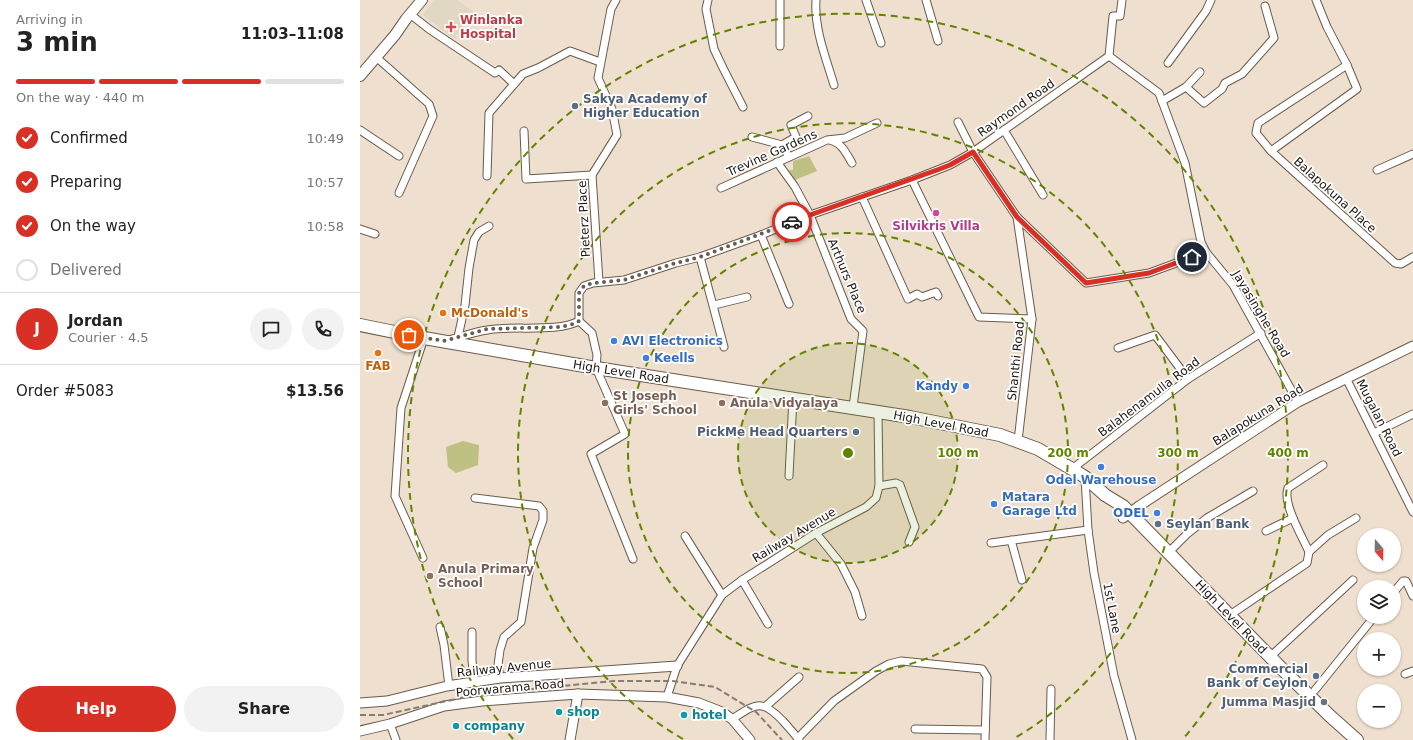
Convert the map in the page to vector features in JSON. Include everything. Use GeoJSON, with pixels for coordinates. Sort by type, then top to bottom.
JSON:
{"type":"FeatureCollection","features":[{"type":"Feature","properties":{"kind":"highway"},"geometry":{"type":"LineString","coordinates":[[360,317],[374,320],[382,330],[369,334],[360,333]]}},
{"type":"Feature","properties":{"kind":"highway","name":"High Level Road"},"geometry":{"type":"LineString","coordinates":[[360,325],[424,338],[596,368],[878,411],[1000,435],[1038,449],[1085,477],[1104,495],[1123,506],[1126,516],[1191,585],[1305,704],[1346,740]]}},
{"type":"Feature","properties":{"kind":"highway","name":"High Level Road"},"geometry":{"type":"LineString","coordinates":[[1126,516],[1168,554],[1300,687],[1357,740]]}},
{"type":"Feature","properties":{"kind":"main road"},"geometry":{"type":"LineString","coordinates":[[360,76],[395,35],[422,0]]}},
{"type":"Feature","properties":{"kind":"main road","name":"Balapokuna Road"},"geometry":{"type":"LineString","coordinates":[[1126,516],[1298,402],[1413,346]]}},
{"type":"Feature","properties":{"kind":"main road","name":"Railway Avenue"},"geometry":{"type":"LineString","coordinates":[[360,703],[387,701],[449,686],[500,678],[677,666]]}},
{"type":"Feature","properties":{"kind":"main road"},"geometry":{"type":"LineString","coordinates":[[570,740],[578,694]]}},
{"type":"Feature","properties":{"kind":"main road","name":"Poorwarama Road"},"geometry":{"type":"LineString","coordinates":[[360,732],[390,724],[444,706],[482,701],[578,694],[667,697],[699,703],[722,712],[732,720],[750,740]]}},
{"type":"Feature","properties":{"kind":"street","name":"Pieterz Place"},"geometry":{"type":"LineString","coordinates":[[599,282],[592,175],[617,135],[612,109],[598,78],[611,9],[616,0]]}},
{"type":"Feature","properties":{"kind":"street"},"geometry":{"type":"LineString","coordinates":[[708,0],[706,9],[714,49],[743,107]]}},
{"type":"Feature","properties":{"kind":"street"},"geometry":{"type":"LineString","coordinates":[[780,0],[780,46]]}},
{"type":"Feature","properties":{"kind":"street"},"geometry":{"type":"LineString","coordinates":[[816,0],[815,10],[818,29],[834,85]]}},
{"type":"Feature","properties":{"kind":"street"},"geometry":{"type":"LineString","coordinates":[[866,0],[880,42]]}},
{"type":"Feature","properties":{"kind":"street"},"geometry":{"type":"LineString","coordinates":[[926,0],[938,41]]}},
{"type":"Feature","properties":{"kind":"street"},"geometry":{"type":"LineString","coordinates":[[1109,56],[1113,16],[1120,16],[1122,0]]}},
{"type":"Feature","properties":{"kind":"street"},"geometry":{"type":"LineString","coordinates":[[1168,63],[1206,11],[1211,0]]}},
{"type":"Feature","properties":{"kind":"street"},"geometry":{"type":"LineString","coordinates":[[1270,151],[1357,89],[1347,65],[1327,27],[1316,0]]}},
{"type":"Feature","properties":{"kind":"street"},"geometry":{"type":"LineString","coordinates":[[1186,87],[1204,103],[1222,89],[1225,83],[1242,74],[1274,38],[1265,6]]}},
{"type":"Feature","properties":{"kind":"street"},"geometry":{"type":"LineString","coordinates":[[410,14],[429,29],[495,73],[499,70],[514,84]]}},
{"type":"Feature","properties":{"kind":"street"},"geometry":{"type":"LineString","coordinates":[[487,176],[490,114],[523,74],[538,68],[570,51],[600,62]]}},
{"type":"Feature","properties":{"kind":"street","name":"Jayasinghe Road"},"geometry":{"type":"LineString","coordinates":[[1109,56],[1159,93],[1185,163],[1201,242],[1206,252],[1233,286],[1261,333],[1298,402]]}},
{"type":"Feature","properties":{"kind":"street","name":"Raymond Road"},"geometry":{"type":"LineString","coordinates":[[579,321],[579,293],[584,286],[599,282],[624,280],[676,263],[700,257],[761,235],[810,215],[912,180],[950,165],[973,152],[1109,56]]}},
{"type":"Feature","properties":{"kind":"street"},"geometry":{"type":"LineString","coordinates":[[376,57],[429,104],[433,116],[399,193]]}},
{"type":"Feature","properties":{"kind":"street","name":"Balapokuna Place"},"geometry":{"type":"LineString","coordinates":[[1347,65],[1258,123],[1256,133],[1270,151],[1395,263],[1401,264],[1413,257]]}},
{"type":"Feature","properties":{"kind":"street"},"geometry":{"type":"LineString","coordinates":[[1162,101],[1186,87],[1200,72]]}},
{"type":"Feature","properties":{"kind":"street"},"geometry":{"type":"LineString","coordinates":[[782,145],[796,137],[791,125],[808,116]]}},
{"type":"Feature","properties":{"kind":"street"},"geometry":{"type":"LineString","coordinates":[[958,122],[973,152],[1017,217],[1086,283],[1149,273],[1206,252]]}},
{"type":"Feature","properties":{"kind":"street","name":"Trevine Gardens"},"geometry":{"type":"LineString","coordinates":[[722,188],[789,156],[828,140],[845,138],[877,123]]}},
{"type":"Feature","properties":{"kind":"street"},"geometry":{"type":"LineString","coordinates":[[360,130],[399,156]]}},
{"type":"Feature","properties":{"kind":"street"},"geometry":{"type":"LineString","coordinates":[[1004,130],[1043,195]]}},
{"type":"Feature","properties":{"kind":"street"},"geometry":{"type":"LineString","coordinates":[[524,131],[526,179],[592,175]]}},
{"type":"Feature","properties":{"kind":"street"},"geometry":{"type":"LineString","coordinates":[[752,137],[782,145],[789,156]]}},
{"type":"Feature","properties":{"kind":"street"},"geometry":{"type":"LineString","coordinates":[[828,140],[838,142],[852,163]]}},
{"type":"Feature","properties":{"kind":"street"},"geometry":{"type":"LineString","coordinates":[[1376,170],[1413,154]]}},
{"type":"Feature","properties":{"kind":"street","name":"Arthurs Place"},"geometry":{"type":"LineString","coordinates":[[777,162],[795,187],[810,215],[851,319],[863,331],[853,407]]}},
{"type":"Feature","properties":{"kind":"street"},"geometry":{"type":"LineString","coordinates":[[912,180],[979,317],[1032,319]]}},
{"type":"Feature","properties":{"kind":"street"},"geometry":{"type":"LineString","coordinates":[[862,197],[908,299],[917,294],[922,297],[936,292],[938,296]]}},
{"type":"Feature","properties":{"kind":"street","name":"Shanthi Road"},"geometry":{"type":"LineString","coordinates":[[1017,217],[1032,319],[1018,441]]}},
{"type":"Feature","properties":{"kind":"street"},"geometry":{"type":"LineString","coordinates":[[458,337],[465,305],[468,273],[474,240],[479,232],[489,226]]}},
{"type":"Feature","properties":{"kind":"street"},"geometry":{"type":"LineString","coordinates":[[360,229],[375,234]]}},
{"type":"Feature","properties":{"kind":"street"},"geometry":{"type":"LineString","coordinates":[[761,235],[788,304]]}},
{"type":"Feature","properties":{"kind":"street"},"geometry":{"type":"LineString","coordinates":[[700,257],[724,347]]}},
{"type":"Feature","properties":{"kind":"street"},"geometry":{"type":"LineString","coordinates":[[714,305],[747,297]]}},
{"type":"Feature","properties":{"kind":"street"},"geometry":{"type":"LineString","coordinates":[[444,341],[487,329],[561,327],[579,321],[592,333],[597,356],[596,368],[625,434],[591,454],[633,559]]}},
{"type":"Feature","properties":{"kind":"street","name":"Balahenamulla Road"},"geometry":{"type":"LineString","coordinates":[[1072,469],[1188,379],[1261,333]]}},
{"type":"Feature","properties":{"kind":"street"},"geometry":{"type":"LineString","coordinates":[[1118,348],[1155,335],[1188,379]]}},
{"type":"Feature","properties":{"kind":"street"},"geometry":{"type":"LineString","coordinates":[[423,558],[395,496],[401,408],[424,338]]}},
{"type":"Feature","properties":{"kind":"street","name":"Mugalan Road"},"geometry":{"type":"LineString","coordinates":[[1346,378],[1413,512]]}},
{"type":"Feature","properties":{"kind":"street"},"geometry":{"type":"LineString","coordinates":[[789,476],[793,398]]}},
{"type":"Feature","properties":{"kind":"street","name":"Railway Avenue"},"geometry":{"type":"LineString","coordinates":[[667,697],[677,666],[722,595],[742,580],[816,533],[866,507],[876,498],[879,486],[878,411]]}},
{"type":"Feature","properties":{"kind":"street"},"geometry":{"type":"LineString","coordinates":[[1374,433],[1413,414]]}},
{"type":"Feature","properties":{"kind":"street"},"geometry":{"type":"LineString","coordinates":[[1230,615],[1307,563],[1309,552],[1293,518],[1286,493],[1288,488],[1323,465]]}},
{"type":"Feature","properties":{"kind":"street","name":"1st Lane"},"geometry":{"type":"LineString","coordinates":[[1085,477],[1088,530],[1094,573],[1114,676],[1132,740]]}},
{"type":"Feature","properties":{"kind":"street"},"geometry":{"type":"LineString","coordinates":[[879,486],[896,483],[900,485],[915,527],[909,542]]}},
{"type":"Feature","properties":{"kind":"street"},"geometry":{"type":"LineString","coordinates":[[1168,554],[1187,534],[1207,518],[1253,491]]}},
{"type":"Feature","properties":{"kind":"street"},"geometry":{"type":"LineString","coordinates":[[475,498],[540,506],[543,511],[543,520],[534,548],[521,622],[504,637],[500,650],[498,664],[500,678]]}},
{"type":"Feature","properties":{"kind":"street"},"geometry":{"type":"LineString","coordinates":[[1266,531],[1293,518]]}},
{"type":"Feature","properties":{"kind":"street"},"geometry":{"type":"LineString","coordinates":[[1309,552],[1328,535],[1356,518]]}},
{"type":"Feature","properties":{"kind":"street"},"geometry":{"type":"LineString","coordinates":[[990,543],[1088,530]]}},
{"type":"Feature","properties":{"kind":"street"},"geometry":{"type":"LineString","coordinates":[[816,533],[841,564],[855,592],[862,616]]}},
{"type":"Feature","properties":{"kind":"street"},"geometry":{"type":"LineString","coordinates":[[685,536],[722,595]]}},
{"type":"Feature","properties":{"kind":"street"},"geometry":{"type":"LineString","coordinates":[[1012,540],[1022,580]]}},
{"type":"Feature","properties":{"kind":"street"},"geometry":{"type":"LineString","coordinates":[[742,580],[768,624]]}},
{"type":"Feature","properties":{"kind":"street"},"geometry":{"type":"LineString","coordinates":[[1270,657],[1353,580]]}},
{"type":"Feature","properties":{"kind":"street"},"geometry":{"type":"LineString","coordinates":[[1401,583],[1406,581],[1413,596]]}},
{"type":"Feature","properties":{"kind":"street"},"geometry":{"type":"LineString","coordinates":[[1315,690],[1368,624]]}},
{"type":"Feature","properties":{"kind":"street"},"geometry":{"type":"LineString","coordinates":[[440,627],[444,645],[449,686]]}},
{"type":"Feature","properties":{"kind":"street"},"geometry":{"type":"LineString","coordinates":[[472,632],[474,682]]}},
{"type":"Feature","properties":{"kind":"street"},"geometry":{"type":"LineString","coordinates":[[732,720],[750,708],[766,706],[774,711],[798,739],[834,701],[876,671],[889,664],[901,661],[982,669],[987,677],[985,740]]}},
{"type":"Feature","properties":{"kind":"street"},"geometry":{"type":"LineString","coordinates":[[1405,674],[1413,671]]}},
{"type":"Feature","properties":{"kind":"street"},"geometry":{"type":"LineString","coordinates":[[766,706],[799,677]]}},
{"type":"Feature","properties":{"kind":"street"},"geometry":{"type":"LineString","coordinates":[[1300,687],[1309,686],[1315,690],[1319,696],[1321,707]]}},
{"type":"Feature","properties":{"kind":"street"},"geometry":{"type":"LineString","coordinates":[[1050,740],[1051,689]]}},
{"type":"Feature","properties":{"kind":"street"},"geometry":{"type":"LineString","coordinates":[[390,724],[396,740]]}},
{"type":"Feature","properties":{"kind":"street"},"geometry":{"type":"LineString","coordinates":[[915,729],[985,730]]}},
{"type":"Feature","properties":{"kind":"shaded area","name":"Winlanka Hospital"},"geometry":{"type":"Polygon","coordinates":[[[434,0],[457,0],[474,12],[454,39],[423,15],[434,0]]]}},
{"type":"Feature","properties":{"kind":"green space"},"geometry":{"type":"Polygon","coordinates":[[[809,156],[817,171],[795,180],[789,170],[793,170],[793,161],[809,156]]]}},
{"type":"Feature","properties":{"kind":"green space"},"geometry":{"type":"Polygon","coordinates":[[[463,441],[479,445],[478,465],[456,473],[448,467],[446,447],[463,441]]]}},
{"type":"Feature","properties":{"kind":"railway"},"geometry":{"type":"LineString","coordinates":[[360,715],[383,715],[479,694],[614,681],[672,681],[715,687],[756,712],[782,740]]}},
{"type":"Feature","properties":{"kind":"way so far"},"geometry":{"type":"LineString","coordinates":[[409,335],[444,341],[487,329],[561,327],[573,324],[579,321],[579,293],[584,286],[593,283],[624,280],[676,263],[700,257],[792,222]]}},
{"type":"Feature","properties":{"kind":"place","name":"Winlanka Hospital"},"geometry":{"type":"Point","coordinates":[451,27]}},
{"type":"Feature","properties":{"kind":"place","name":"Sakya Academy of Higher Education"},"geometry":{"type":"Point","coordinates":[575,106]}},
{"type":"Feature","properties":{"kind":"place","name":"Silvikris Villa"},"geometry":{"type":"Point","coordinates":[936,213]}},
{"type":"Feature","properties":{"kind":"place","name":"McDonald's"},"geometry":{"type":"Point","coordinates":[443,313]}},
{"type":"Feature","properties":{"kind":"place","name":"AVI Electronics"},"geometry":{"type":"Point","coordinates":[614,341]}},
{"type":"Feature","properties":{"kind":"place","name":"FAB"},"geometry":{"type":"Point","coordinates":[378,353]}},
{"type":"Feature","properties":{"kind":"place","name":"Keells"},"geometry":{"type":"Point","coordinates":[646,358]}},
{"type":"Feature","properties":{"kind":"place","name":"Kandy"},"geometry":{"type":"Point","coordinates":[966,386]}},
{"type":"Feature","properties":{"kind":"place","name":"St Joseph Girls' School"},"geometry":{"type":"Point","coordinates":[605,403]}},
{"type":"Feature","properties":{"kind":"place","name":"Anula Vidyalaya"},"geometry":{"type":"Point","coordinates":[722,403]}},
{"type":"Feature","properties":{"kind":"place","name":"PickMe Head Quarters"},"geometry":{"type":"Point","coordinates":[856,432]}},
{"type":"Feature","properties":{"kind":"place","name":"Odel Warehouse"},"geometry":{"type":"Point","coordinates":[1101,467]}},
{"type":"Feature","properties":{"kind":"place","name":"Matara Garage Ltd"},"geometry":{"type":"Point","coordinates":[994,504]}},
{"type":"Feature","properties":{"kind":"place","name":"ODEL"},"geometry":{"type":"Point","coordinates":[1157,513]}},
{"type":"Feature","properties":{"kind":"place","name":"Seylan Bank"},"geometry":{"type":"Point","coordinates":[1158,524]}},
{"type":"Feature","properties":{"kind":"place","name":"Anula Primary School"},"geometry":{"type":"Point","coordinates":[430,576]}},
{"type":"Feature","properties":{"kind":"place","name":"Commercial Bank of Ceylon"},"geometry":{"type":"Point","coordinates":[1316,676]}},
{"type":"Feature","properties":{"kind":"place","name":"Jumma Masjid"},"geometry":{"type":"Point","coordinates":[1324,702]}},
{"type":"Feature","properties":{"kind":"place","name":"shop"},"geometry":{"type":"Point","coordinates":[559,712]}},
{"type":"Feature","properties":{"kind":"place","name":"hotel"},"geometry":{"type":"Point","coordinates":[684,715]}},
{"type":"Feature","properties":{"kind":"place","name":"company"},"geometry":{"type":"Point","coordinates":[456,726]}},
{"type":"Feature","properties":{"kind":"route"},"geometry":{"type":"LineString","coordinates":[[792,222],[912,180],[950,165],[973,152],[1017,217],[1086,283],[1149,273],[1192,257]]}}]}
